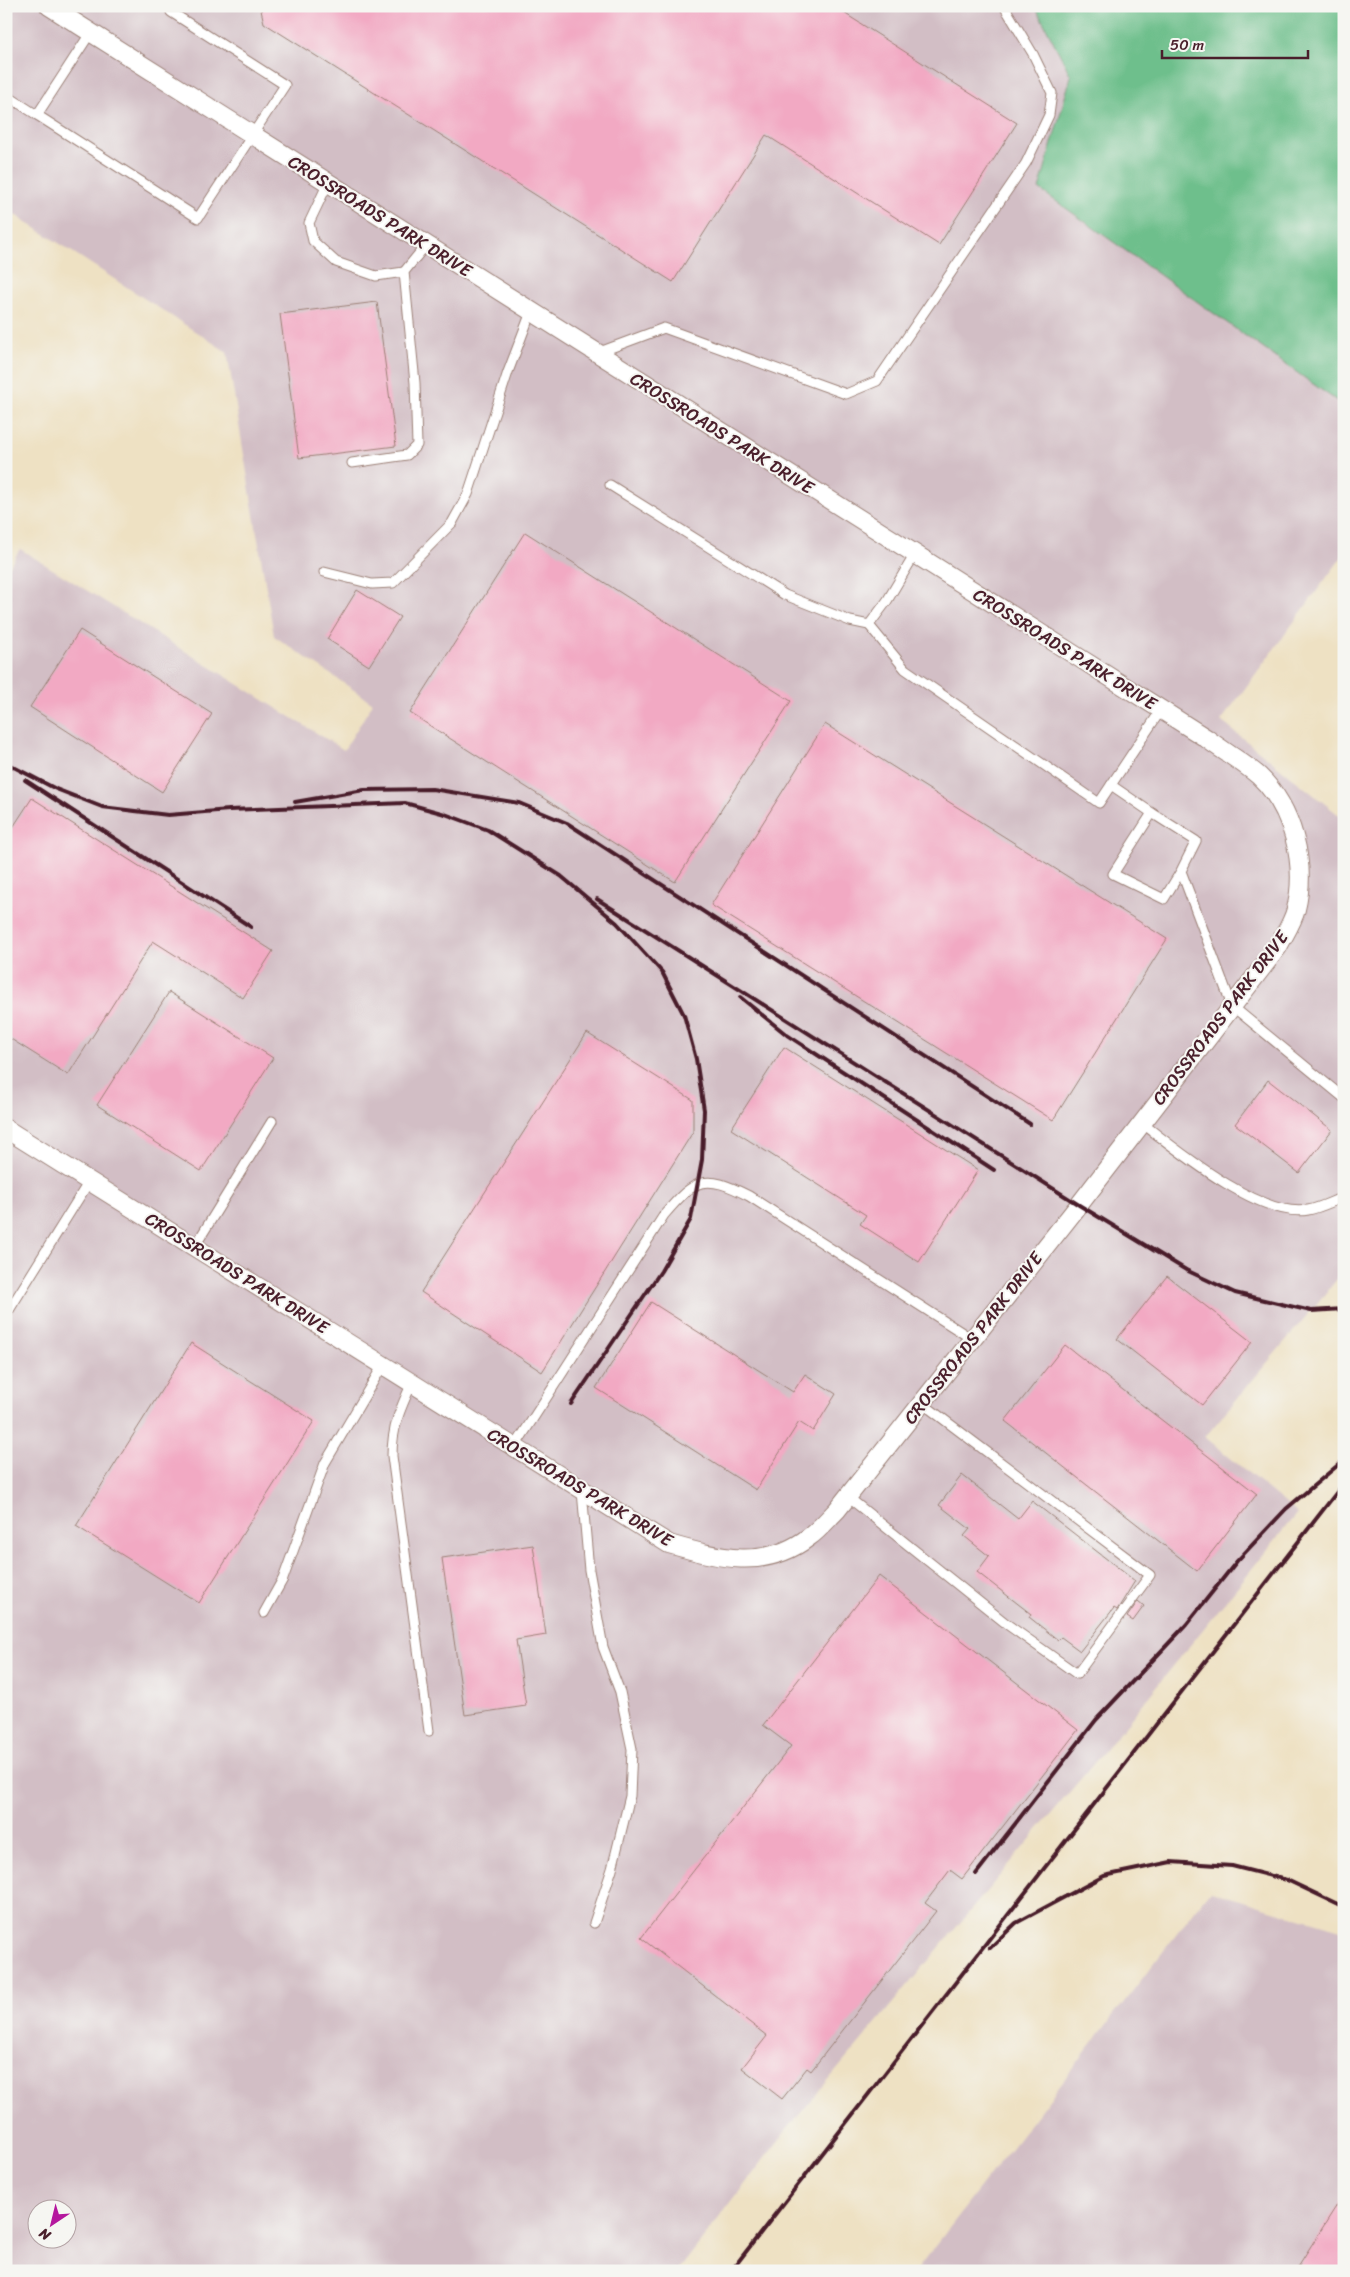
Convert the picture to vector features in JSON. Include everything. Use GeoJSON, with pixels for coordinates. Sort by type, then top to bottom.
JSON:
{"type":"FeatureCollection","features":[{"type":"Feature","properties":{"kind":"street","name":"CROSSROADS PARK DRIVE"},"geometry":{"type":"LineString","coordinates":[[6,1129],[669,1544],[712,1557],[744,1560],[777,1554],[809,1538],[837,1510],[1142,1123],[1278,947],[1296,911],[1301,886],[1295,836],[1282,803],[1258,776],[1206,738],[49,6]]}},
{"type":"Feature","properties":{"kind":"lane"},"geometry":{"type":"LineString","coordinates":[[596,353],[664,328],[846,394],[876,381],[1026,164],[1050,115],[1052,93],[1033,54],[1004,6]]}},
{"type":"Feature","properties":{"kind":"lane"},"geometry":{"type":"LineString","coordinates":[[6,95],[198,218],[285,85],[171,12]]}},
{"type":"Feature","properties":{"kind":"lane"},"geometry":{"type":"LineString","coordinates":[[37,115],[91,32]]}},
{"type":"Feature","properties":{"kind":"lane"},"geometry":{"type":"LineString","coordinates":[[328,183],[309,223],[313,241],[336,262],[376,276],[404,272],[426,245]]}},
{"type":"Feature","properties":{"kind":"lane"},"geometry":{"type":"LineString","coordinates":[[352,463],[407,455],[417,444],[415,383],[404,272]]}},
{"type":"Feature","properties":{"kind":"lane"},"geometry":{"type":"LineString","coordinates":[[324,572],[372,584],[393,583],[452,523],[468,494],[508,372],[531,312]]}},
{"type":"Feature","properties":{"kind":"lane"},"geometry":{"type":"LineString","coordinates":[[610,485],[784,595],[850,621],[869,625],[905,669],[1099,803],[1161,710]]}},
{"type":"Feature","properties":{"kind":"lane"},"geometry":{"type":"LineString","coordinates":[[869,625],[887,601],[915,554]]}},
{"type":"Feature","properties":{"kind":"lane"},"geometry":{"type":"LineString","coordinates":[[1111,785],[1152,812],[1196,841],[1164,899],[1114,874],[1152,812]]}},
{"type":"Feature","properties":{"kind":"lane"},"geometry":{"type":"LineString","coordinates":[[1181,871],[1232,1006],[1344,1098]]}},
{"type":"Feature","properties":{"kind":"lane"},"geometry":{"type":"LineString","coordinates":[[195,1246],[272,1121]]}},
{"type":"Feature","properties":{"kind":"lane"},"geometry":{"type":"LineString","coordinates":[[1142,1123],[1202,1169],[1274,1207],[1307,1210],[1344,1197]]}},
{"type":"Feature","properties":{"kind":"lane"},"geometry":{"type":"LineString","coordinates":[[6,1315],[90,1180]]}},
{"type":"Feature","properties":{"kind":"lane"},"geometry":{"type":"LineString","coordinates":[[514,1448],[664,1215],[682,1193],[698,1182],[708,1181],[729,1186],[749,1196],[972,1338]]}},
{"type":"Feature","properties":{"kind":"lane"},"geometry":{"type":"LineString","coordinates":[[264,1612],[283,1579],[325,1462],[384,1365]]}},
{"type":"Feature","properties":{"kind":"lane"},"geometry":{"type":"LineString","coordinates":[[412,1383],[398,1415],[392,1436],[392,1456],[429,1732]]}},
{"type":"Feature","properties":{"kind":"lane"},"geometry":{"type":"LineString","coordinates":[[848,1497],[1008,1625],[1077,1674],[1150,1575],[922,1403]]}},
{"type":"Feature","properties":{"kind":"lane"},"geometry":{"type":"LineString","coordinates":[[582,1491],[589,1570],[603,1647],[620,1692],[632,1749],[630,1796],[612,1869],[594,1923]]}},
{"type":"Feature","properties":{"kind":"shaded area"},"geometry":{"type":"Polygon","coordinates":[[[6,6],[1035,6],[1071,76],[1039,189],[1344,406],[1344,554],[1221,721],[1344,819],[1344,1271],[1205,1437],[1297,1513],[1120,1732],[789,2127],[678,2271],[6,2271],[6,572],[20,549],[344,750],[373,703],[274,636],[227,352],[6,209],[6,6]]]}},
{"type":"Feature","properties":{"kind":"shaded area"},"geometry":{"type":"Polygon","coordinates":[[[1210,1891],[1344,1931],[1344,2271],[916,2271],[1210,1891]]]}},
{"type":"Feature","properties":{"kind":"green space"},"geometry":{"type":"Polygon","coordinates":[[[1035,6],[1344,6],[1344,406],[1039,189],[1071,76],[1035,6]]]}},
{"type":"Feature","properties":{"kind":"building"},"geometry":{"type":"Polygon","coordinates":[[[260,6],[833,6],[1017,123],[939,245],[766,135],[673,282],[264,23],[260,6]]]}},
{"type":"Feature","properties":{"kind":"building"},"geometry":{"type":"Polygon","coordinates":[[[377,302],[396,446],[299,458],[280,314],[377,302]]]}},
{"type":"Feature","properties":{"kind":"building"},"geometry":{"type":"Polygon","coordinates":[[[525,532],[791,701],[675,882],[410,713],[525,532]]]}},
{"type":"Feature","properties":{"kind":"building"},"geometry":{"type":"Polygon","coordinates":[[[357,590],[400,617],[369,666],[327,639],[357,590]]]}},
{"type":"Feature","properties":{"kind":"building"},"geometry":{"type":"Polygon","coordinates":[[[80,630],[212,714],[162,792],[30,707],[80,630]]]}},
{"type":"Feature","properties":{"kind":"building"},"geometry":{"type":"Polygon","coordinates":[[[825,724],[1167,939],[1053,1120],[711,905],[825,724]]]}},
{"type":"Feature","properties":{"kind":"building"},"geometry":{"type":"Polygon","coordinates":[[[32,798],[273,951],[243,998],[153,941],[68,1075],[6,1036],[6,838],[32,798]]]}},
{"type":"Feature","properties":{"kind":"building"},"geometry":{"type":"Polygon","coordinates":[[[169,992],[273,1058],[201,1171],[97,1105],[169,992]]]}},
{"type":"Feature","properties":{"kind":"building"},"geometry":{"type":"Polygon","coordinates":[[[587,1033],[693,1100],[693,1132],[542,1372],[421,1292],[587,1033]]]}},
{"type":"Feature","properties":{"kind":"building"},"geometry":{"type":"Polygon","coordinates":[[[784,1047],[978,1170],[919,1262],[860,1224],[866,1215],[731,1129],[784,1047]]]}},
{"type":"Feature","properties":{"kind":"building"},"geometry":{"type":"Polygon","coordinates":[[[1268,1080],[1332,1130],[1299,1173],[1235,1124],[1268,1080]]]}},
{"type":"Feature","properties":{"kind":"building"},"geometry":{"type":"Polygon","coordinates":[[[1167,1276],[1252,1342],[1202,1405],[1117,1339],[1167,1276]]]}},
{"type":"Feature","properties":{"kind":"building"},"geometry":{"type":"Polygon","coordinates":[[[651,1302],[793,1392],[805,1374],[836,1394],[813,1431],[799,1422],[756,1490],[596,1388],[651,1302]]]}},
{"type":"Feature","properties":{"kind":"building"},"geometry":{"type":"Polygon","coordinates":[[[191,1343],[314,1421],[199,1603],[76,1526],[191,1343]]]}},
{"type":"Feature","properties":{"kind":"building"},"geometry":{"type":"Polygon","coordinates":[[[1065,1345],[1257,1494],[1197,1571],[1005,1421],[1065,1345]]]}},
{"type":"Feature","properties":{"kind":"building"},"geometry":{"type":"Polygon","coordinates":[[[962,1475],[1018,1519],[1032,1501],[1135,1581],[1117,1610],[1114,1608],[1080,1651],[1061,1637],[1058,1640],[1029,1617],[1031,1614],[977,1572],[989,1556],[964,1536],[970,1529],[939,1505],[962,1475]]]}},
{"type":"Feature","properties":{"kind":"building"},"geometry":{"type":"Polygon","coordinates":[[[533,1545],[546,1635],[516,1640],[526,1706],[465,1715],[442,1558],[533,1545]]]}},
{"type":"Feature","properties":{"kind":"building"},"geometry":{"type":"Polygon","coordinates":[[[879,1576],[1078,1730],[962,1879],[950,1870],[925,1903],[936,1911],[811,2071],[807,2068],[782,2099],[742,2068],[767,2036],[641,1938],[791,1746],[763,1725],[879,1576]]]}},
{"type":"Feature","properties":{"kind":"building"},"geometry":{"type":"Polygon","coordinates":[[[1138,1601],[1144,1606],[1133,1621],[1127,1617],[1138,1601]]]}},
{"type":"Feature","properties":{"kind":"building"},"geometry":{"type":"Polygon","coordinates":[[[1344,2194],[1344,2271],[1295,2271],[1344,2194]]]}},
{"type":"Feature","properties":{"kind":"railway"},"geometry":{"type":"LineString","coordinates":[[6,763],[56,789],[102,807],[168,815],[229,810],[405,803],[445,814],[488,830],[561,876],[617,923],[662,972],[684,1015],[696,1059],[704,1110],[702,1160],[691,1219],[661,1271],[571,1404]]}},
{"type":"Feature","properties":{"kind":"railway"},"geometry":{"type":"LineString","coordinates":[[25,780],[251,927]]}},
{"type":"Feature","properties":{"kind":"railway"},"geometry":{"type":"LineString","coordinates":[[295,802],[364,790],[432,789],[519,803],[567,823],[1030,1124]]}},
{"type":"Feature","properties":{"kind":"railway"},"geometry":{"type":"LineString","coordinates":[[597,899],[1079,1205],[1186,1270],[1235,1293],[1311,1311],[1344,1309]]}},
{"type":"Feature","properties":{"kind":"railway"},"geometry":{"type":"LineString","coordinates":[[740,997],[787,1035],[994,1170]]}},
{"type":"Feature","properties":{"kind":"railway"},"geometry":{"type":"LineString","coordinates":[[976,1874],[1096,1720],[1186,1625],[1237,1561],[1286,1509],[1344,1460]]}},
{"type":"Feature","properties":{"kind":"railway"},"geometry":{"type":"LineString","coordinates":[[731,2271],[1344,1483]]}},
{"type":"Feature","properties":{"kind":"railway"},"geometry":{"type":"LineString","coordinates":[[990,1948],[1016,1923],[1104,1876],[1171,1862],[1232,1866],[1287,1880],[1344,1907]]}}]}
